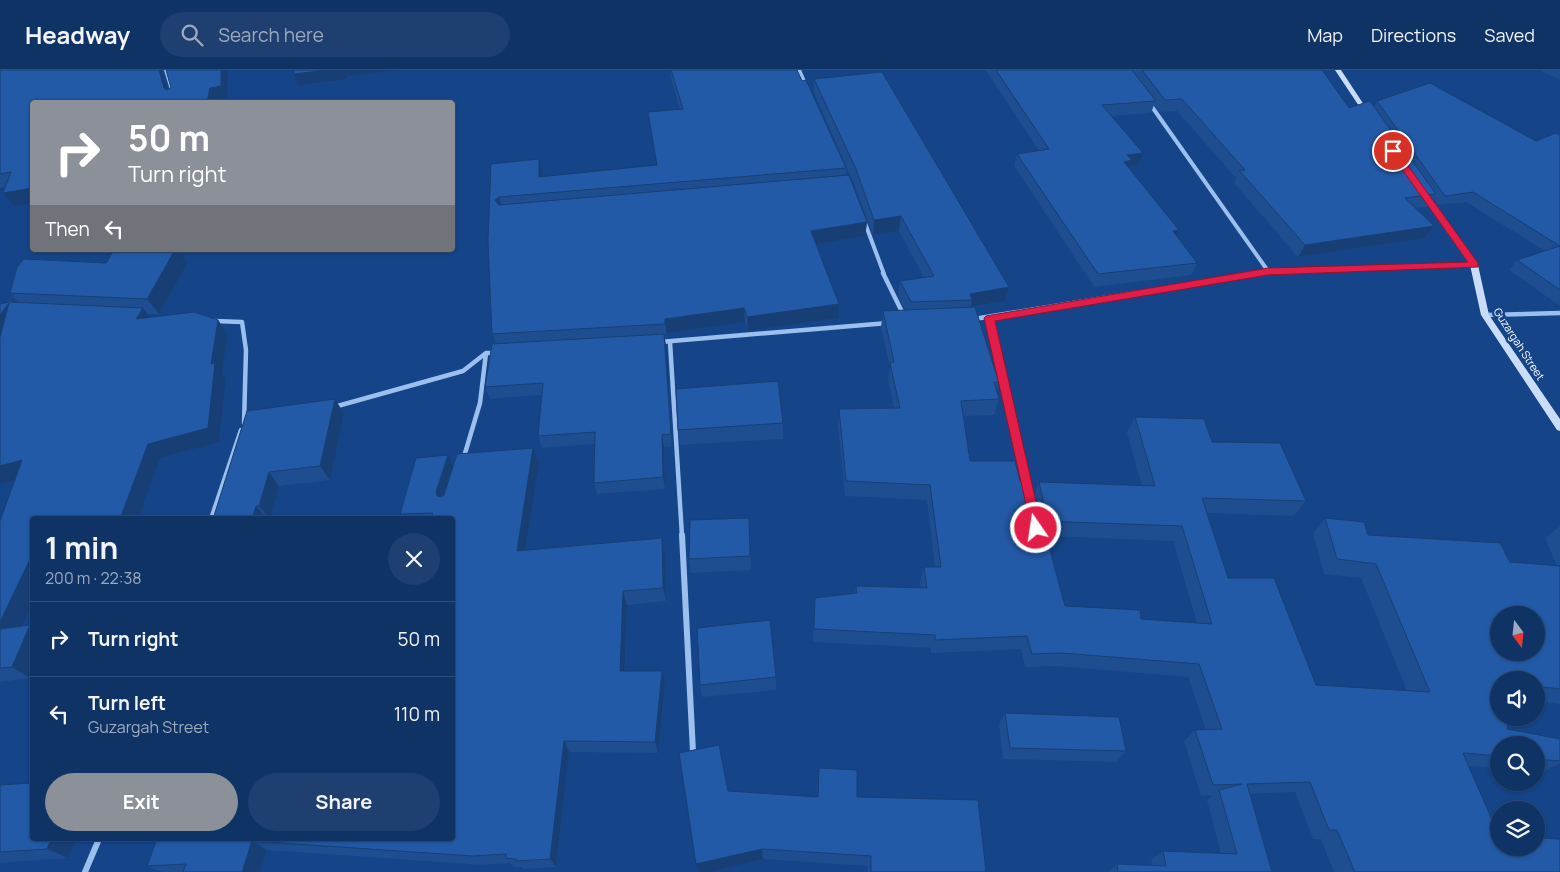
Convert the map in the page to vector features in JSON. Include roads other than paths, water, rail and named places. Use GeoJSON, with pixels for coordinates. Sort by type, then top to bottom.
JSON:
{"type":"FeatureCollection","features":[{"type":"Feature","properties":{"kind":"street"},"geometry":{"type":"LineString","coordinates":[[166,70],[175,99]]}},
{"type":"Feature","properties":{"kind":"street"},"geometry":{"type":"LineString","coordinates":[[799,70],[807,88]]}},
{"type":"Feature","properties":{"kind":"street"},"geometry":{"type":"LineString","coordinates":[[1338,70],[1370,118]]}},
{"type":"Feature","properties":{"kind":"street"},"geometry":{"type":"LineString","coordinates":[[1144,96],[1268,272]]}},
{"type":"Feature","properties":{"kind":"street","name":"Guzargah Street"},"geometry":{"type":"LineString","coordinates":[[1416,184],[1474,265],[1485,314],[1560,427]]}},
{"type":"Feature","properties":{"kind":"street"},"geometry":{"type":"LineString","coordinates":[[652,342],[906,321],[881,269],[861,213]]}},
{"type":"Feature","properties":{"kind":"street"},"geometry":{"type":"LineString","coordinates":[[971,319],[989,318],[1268,272],[1474,265]]}},
{"type":"Feature","properties":{"kind":"street"},"geometry":{"type":"LineString","coordinates":[[1485,314],[1560,313]]}},
{"type":"Feature","properties":{"kind":"street"},"geometry":{"type":"LineString","coordinates":[[989,318],[1030,499]]}},
{"type":"Feature","properties":{"kind":"street"},"geometry":{"type":"LineString","coordinates":[[205,320],[242,322],[246,350],[244,424],[212,516]]}},
{"type":"Feature","properties":{"kind":"street"},"geometry":{"type":"LineString","coordinates":[[670,342],[681,502],[693,752]]}},
{"type":"Feature","properties":{"kind":"street"},"geometry":{"type":"LineString","coordinates":[[326,409],[354,403],[463,371],[486,353],[505,352]]}},
{"type":"Feature","properties":{"kind":"street"},"geometry":{"type":"LineString","coordinates":[[461,464],[480,403],[486,353]]}},
{"type":"Feature","properties":{"kind":"street"},"geometry":{"type":"LineString","coordinates":[[244,424],[252,422]]}},
{"type":"Feature","properties":{"kind":"street"},"geometry":{"type":"LineString","coordinates":[[85,872],[98,841]]}}]}
